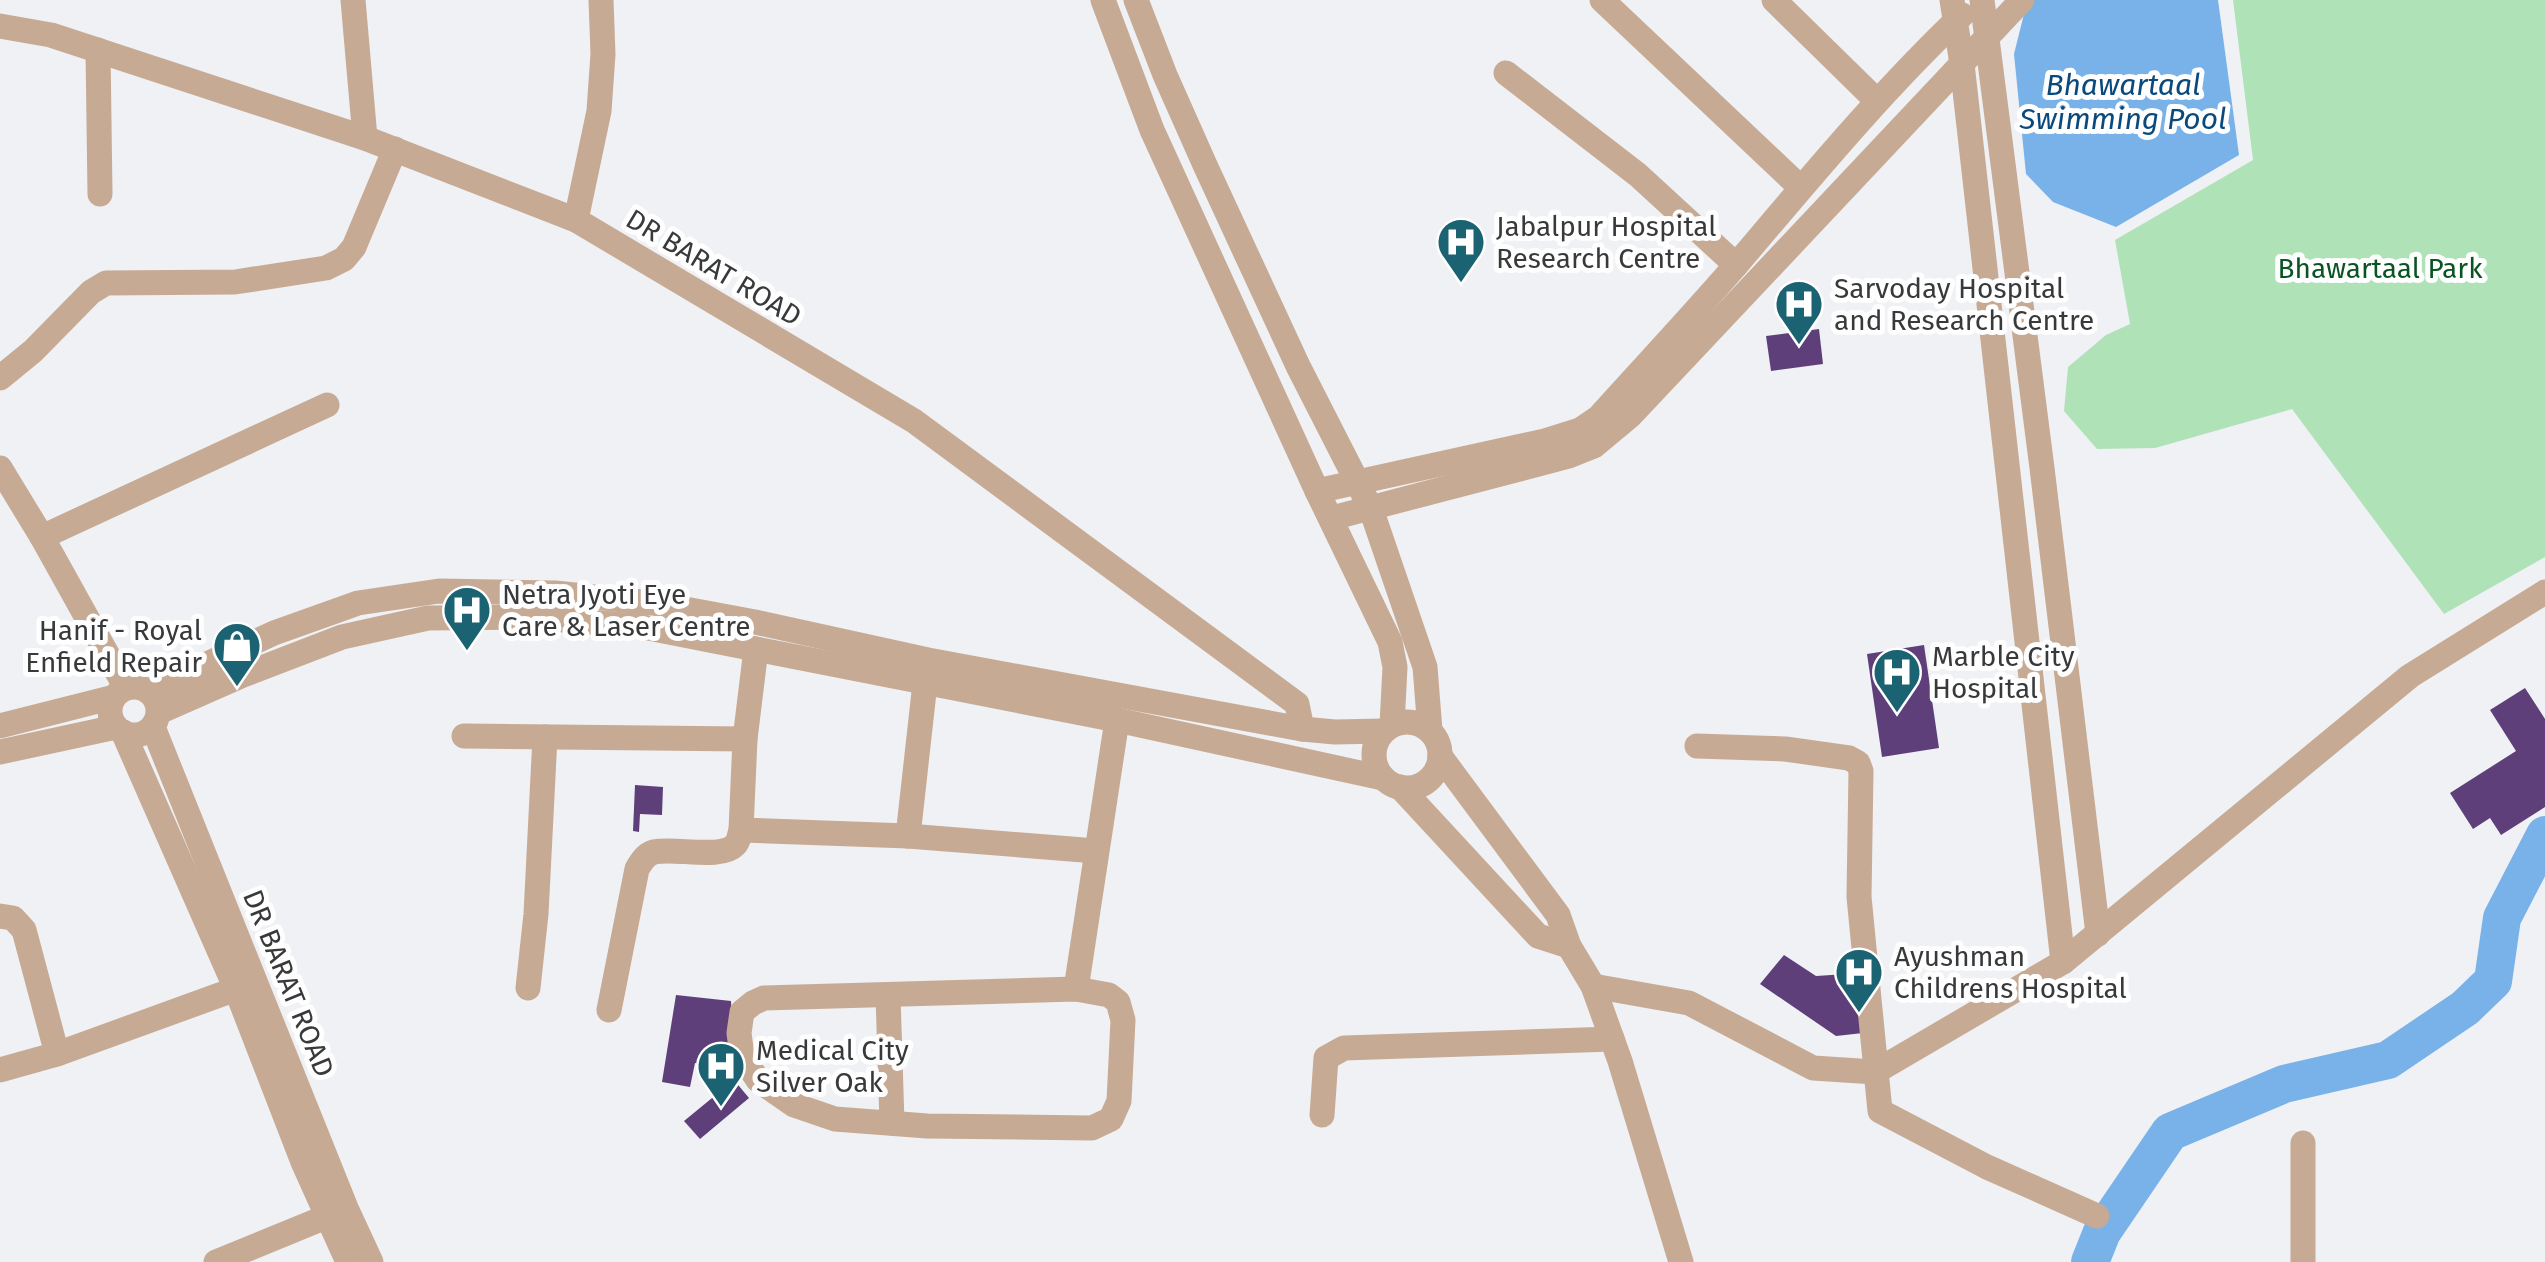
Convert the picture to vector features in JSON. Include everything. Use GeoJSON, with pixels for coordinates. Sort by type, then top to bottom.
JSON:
{"type":"FeatureCollection","features":[{"type":"Feature","properties":{"kind":"street"},"geometry":{"type":"LineString","coordinates":[[353,0],[365,138]]}},
{"type":"Feature","properties":{"kind":"street"},"geometry":{"type":"LineString","coordinates":[[576,220],[599,111],[604,54],[600,0]]}},
{"type":"Feature","properties":{"kind":"street"},"geometry":{"type":"LineString","coordinates":[[1103,0],[1152,130],[1390,642],[1396,667],[1387,728],[1373,751],[1374,762],[1538,936],[1570,946]]}},
{"type":"Feature","properties":{"kind":"street"},"geometry":{"type":"LineString","coordinates":[[1136,0],[1165,74],[1290,349],[1370,509],[1424,668],[1430,731]]}},
{"type":"Feature","properties":{"kind":"street"},"geometry":{"type":"LineString","coordinates":[[1602,0],[1800,187]]}},
{"type":"Feature","properties":{"kind":"street"},"geometry":{"type":"LineString","coordinates":[[1774,0],[1877,101]]}},
{"type":"Feature","properties":{"kind":"street"},"geometry":{"type":"LineString","coordinates":[[1317,491],[1545,441],[1580,430],[1599,417],[1736,265],[1954,11],[1980,0],[1988,37],[2098,934]]}},
{"type":"Feature","properties":{"kind":"street"},"geometry":{"type":"LineString","coordinates":[[1332,518],[1569,456],[1594,446],[1630,416],[2022,0]]}},
{"type":"Feature","properties":{"kind":"street"},"geometry":{"type":"LineString","coordinates":[[1954,11],[2063,962]]}},
{"type":"Feature","properties":{"kind":"street","name":"DR BARAT ROAD"},"geometry":{"type":"LineString","coordinates":[[0,26],[52,34],[365,138],[576,220],[914,422],[1296,704],[1302,729]]}},
{"type":"Feature","properties":{"kind":"street"},"geometry":{"type":"LineString","coordinates":[[98,50],[100,194]]}},
{"type":"Feature","properties":{"kind":"street"},"geometry":{"type":"LineString","coordinates":[[1506,73],[1638,175],[1736,265]]}},
{"type":"Feature","properties":{"kind":"street"},"geometry":{"type":"LineString","coordinates":[[0,378],[90,292],[106,283],[236,282],[326,268],[344,259],[354,247],[395,149]]}},
{"type":"Feature","properties":{"kind":"street"},"geometry":{"type":"LineString","coordinates":[[42,537],[327,405]]}},
{"type":"Feature","properties":{"kind":"street","name":"DR BARAT ROAD"},"geometry":{"type":"LineString","coordinates":[[0,468],[140,703],[370,1262]]}},
{"type":"Feature","properties":{"kind":"street"},"geometry":{"type":"LineString","coordinates":[[0,726],[140,703],[274,632],[358,604],[439,590],[555,593],[653,603],[928,660],[1302,729],[1335,732],[1413,722],[1436,738],[1440,756],[1428,781],[1419,786],[1391,783],[1117,720],[638,626],[526,616],[428,618],[342,637],[244,676],[110,712],[120,730]]}},
{"type":"Feature","properties":{"kind":"street"},"geometry":{"type":"LineString","coordinates":[[1592,986],[1689,1002],[1814,1068],[1875,1072],[2063,962],[2410,676],[2545,592]]}},
{"type":"Feature","properties":{"kind":"street"},"geometry":{"type":"LineString","coordinates":[[609,1010],[637,868],[644,858],[654,852],[730,849],[738,843],[756,649]]}},
{"type":"Feature","properties":{"kind":"street"},"geometry":{"type":"LineString","coordinates":[[908,836],[924,683]]}},
{"type":"Feature","properties":{"kind":"street"},"geometry":{"type":"LineString","coordinates":[[0,752],[120,730],[139,734],[140,703]]}},
{"type":"Feature","properties":{"kind":"street"},"geometry":{"type":"LineString","coordinates":[[1076,989],[1117,720]]}},
{"type":"Feature","properties":{"kind":"street","name":"DR BARAT ROAD"},"geometry":{"type":"LineString","coordinates":[[120,730],[236,989],[326,1218],[348,1262]]}},
{"type":"Feature","properties":{"kind":"street"},"geometry":{"type":"LineString","coordinates":[[464,736],[745,738]]}},
{"type":"Feature","properties":{"kind":"street"},"geometry":{"type":"LineString","coordinates":[[528,988],[545,737]]}},
{"type":"Feature","properties":{"kind":"street"},"geometry":{"type":"LineString","coordinates":[[1698,746],[1785,749],[1849,758],[1858,763],[1860,897],[1880,1110],[1987,1168],[2097,1216]]}},
{"type":"Feature","properties":{"kind":"street"},"geometry":{"type":"LineString","coordinates":[[1440,756],[1558,914],[1612,1039],[1682,1262]]}},
{"type":"Feature","properties":{"kind":"street"},"geometry":{"type":"LineString","coordinates":[[741,830],[908,836],[1096,850]]}},
{"type":"Feature","properties":{"kind":"street"},"geometry":{"type":"LineString","coordinates":[[0,916],[13,918],[24,930],[57,1054]]}},
{"type":"Feature","properties":{"kind":"street"},"geometry":{"type":"LineString","coordinates":[[0,1070],[57,1054],[236,989]]}},
{"type":"Feature","properties":{"kind":"street"},"geometry":{"type":"LineString","coordinates":[[1076,989],[1109,995],[1118,1002],[1123,1020],[1119,1101],[1112,1119],[1092,1128],[927,1126],[834,1119],[794,1105],[758,1080],[742,1056],[742,1012],[764,998],[888,995],[1076,989]]}},
{"type":"Feature","properties":{"kind":"street"},"geometry":{"type":"LineString","coordinates":[[888,995],[892,1123]]}},
{"type":"Feature","properties":{"kind":"street"},"geometry":{"type":"LineString","coordinates":[[1322,1115],[1326,1058],[1344,1048],[1612,1039]]}},
{"type":"Feature","properties":{"kind":"street"},"geometry":{"type":"LineString","coordinates":[[2302,1143],[2304,1262]]}},
{"type":"Feature","properties":{"kind":"street"},"geometry":{"type":"LineString","coordinates":[[216,1262],[326,1218]]}},
{"type":"Feature","properties":{"kind":"green space","name":"Bhawartaal Park"},"geometry":{"type":"Polygon","coordinates":[[[2233,0],[2545,0],[2545,557],[2444,614],[2292,409],[2155,448],[2097,449],[2064,411],[2068,367],[2106,335],[2130,324],[2115,240],[2253,160],[2233,0]]]}},
{"type":"Feature","properties":{"kind":"water","name":"Bhawartaal Swimming Pool"},"geometry":{"type":"Polygon","coordinates":[[[2218,0],[2239,155],[2116,227],[2053,202],[2026,174],[2014,54],[2027,2],[2218,0]]]}},
{"type":"Feature","properties":{"kind":"building"},"geometry":{"type":"Polygon","coordinates":[[[1819,329],[1823,364],[1771,371],[1766,336],[1819,329]]]}},
{"type":"Feature","properties":{"kind":"building"},"geometry":{"type":"Polygon","coordinates":[[[1924,645],[1939,748],[1882,757],[1867,654],[1924,645]]]}},
{"type":"Feature","properties":{"kind":"building"},"geometry":{"type":"Polygon","coordinates":[[[2525,688],[2545,719],[2545,807],[2501,835],[2490,818],[2473,829],[2450,793],[2516,751],[2490,710],[2525,688]]]}},
{"type":"Feature","properties":{"kind":"building"},"geometry":{"type":"Polygon","coordinates":[[[635,785],[663,787],[662,815],[640,814],[639,832],[633,831],[635,785]]]}},
{"type":"Feature","properties":{"kind":"building"},"geometry":{"type":"Polygon","coordinates":[[[1784,955],[1816,976],[1862,973],[1863,1033],[1836,1036],[1760,984],[1784,955]]]}},
{"type":"Feature","properties":{"kind":"building"},"geometry":{"type":"Polygon","coordinates":[[[676,995],[731,1001],[733,1041],[715,1067],[695,1063],[690,1087],[662,1082],[676,995]]]}},
{"type":"Feature","properties":{"kind":"building"},"geometry":{"type":"Polygon","coordinates":[[[734,1080],[749,1098],[700,1139],[684,1121],[734,1080]]]}},
{"type":"Feature","properties":{"kind":"waterway"},"geometry":{"type":"LineString","coordinates":[[2090,1262],[2102,1232],[2170,1132],[2284,1084],[2388,1060],[2465,1008],[2493,981],[2502,918],[2545,835]]}},
{"type":"Feature","properties":{"kind":"place","name":"Jabalpur Hospital Research Centre"},"geometry":{"type":"Point","coordinates":[1461,284]}},
{"type":"Feature","properties":{"kind":"place","name":"Sarvoday Hospital and Research Centre"},"geometry":{"type":"Point","coordinates":[1799,346]}},
{"type":"Feature","properties":{"kind":"place","name":"Netra Jyoti Eye Care & Laser Centre"},"geometry":{"type":"Point","coordinates":[467,652]}},
{"type":"Feature","properties":{"kind":"place","name":"Hanif - Royal Enfield Repair"},"geometry":{"type":"Point","coordinates":[237,688]}},
{"type":"Feature","properties":{"kind":"place","name":"Marble City Hospital"},"geometry":{"type":"Point","coordinates":[1897,714]}},
{"type":"Feature","properties":{"kind":"place","name":"Ayushman Childrens Hospital"},"geometry":{"type":"Point","coordinates":[1859,1014]}},
{"type":"Feature","properties":{"kind":"place","name":"Medical City Silver Oak"},"geometry":{"type":"Point","coordinates":[721,1108]}}]}
